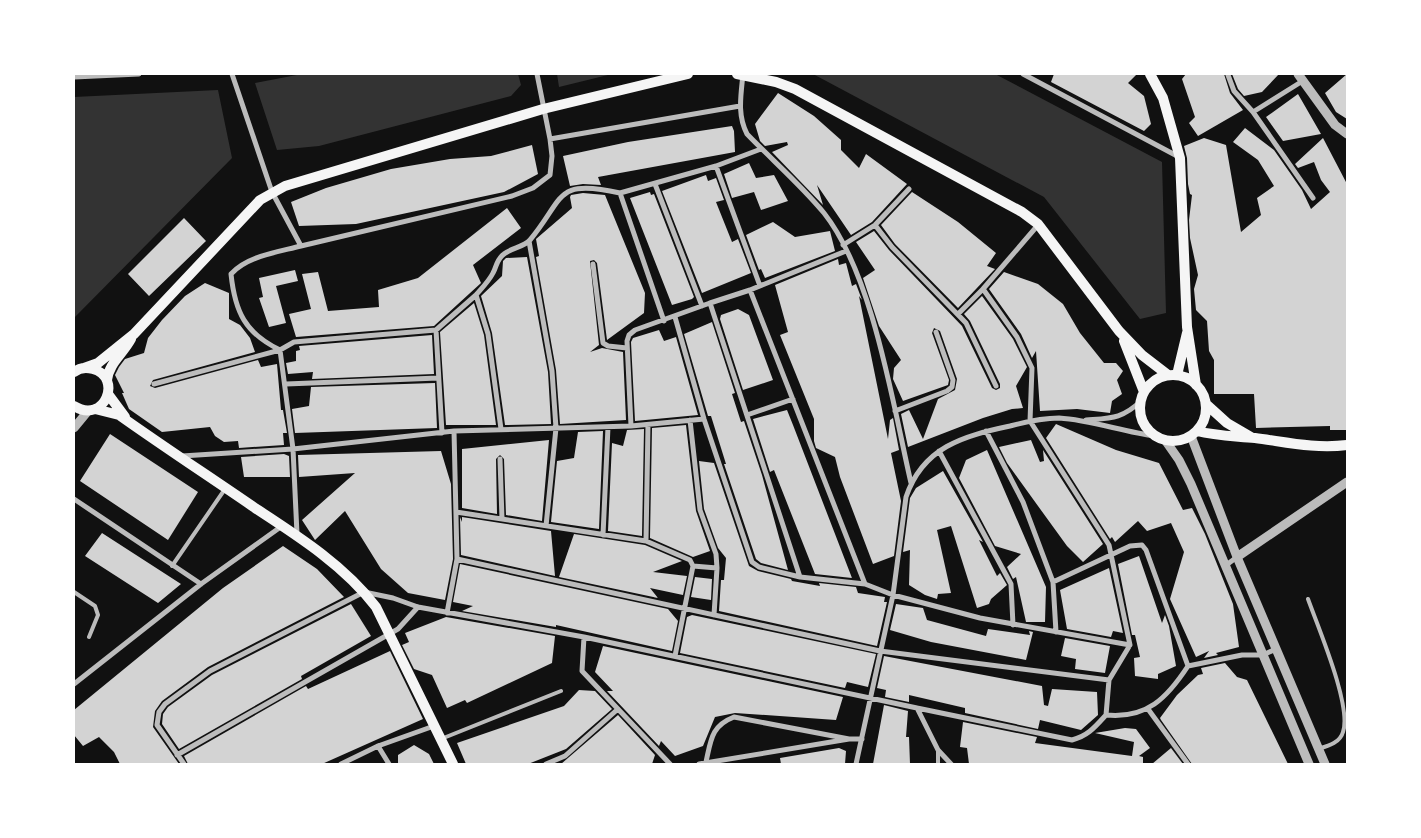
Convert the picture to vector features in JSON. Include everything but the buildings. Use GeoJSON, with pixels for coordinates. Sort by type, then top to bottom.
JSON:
{"type":"FeatureCollection","features":[{"type":"Feature","properties":{"kind":"main road"},"geometry":{"type":"LineString","coordinates":[[92,410],[105,401],[108,394],[108,371],[134,334],[260,200],[272,192],[285,186],[543,109],[688,74]]}},
{"type":"Feature","properties":{"kind":"main road"},"geometry":{"type":"LineString","coordinates":[[740,74],[776,82],[794,89],[1022,212],[1038,224],[1119,331],[1142,355],[1173,375],[1196,385]]}},
{"type":"Feature","properties":{"kind":"main road"},"geometry":{"type":"LineString","coordinates":[[1150,74],[1163,98],[1180,158],[1187,327],[1196,385],[1206,404],[1227,423],[1254,438]]}},
{"type":"Feature","properties":{"kind":"main road"},"geometry":{"type":"LineString","coordinates":[[1173,375],[1187,327]]}},
{"type":"Feature","properties":{"kind":"main road"},"geometry":{"type":"LineString","coordinates":[[1119,331],[1133,361],[1142,397],[1143,421],[1161,438],[1174,441],[1194,433],[1254,438],[1307,447],[1347,445]]}},
{"type":"Feature","properties":{"kind":"main road"},"geometry":{"type":"LineString","coordinates":[[77,370],[98,363],[134,334]]}},
{"type":"Feature","properties":{"kind":"main road"},"geometry":{"type":"LineString","coordinates":[[77,370],[98,370],[107,380]]}},
{"type":"Feature","properties":{"kind":"main road"},"geometry":{"type":"LineString","coordinates":[[1142,397],[1150,384],[1173,375]]}},
{"type":"Feature","properties":{"kind":"main road"},"geometry":{"type":"LineString","coordinates":[[108,394],[121,413],[150,437]]}},
{"type":"Feature","properties":{"kind":"main road"},"geometry":{"type":"LineString","coordinates":[[1194,433],[1202,423],[1206,404]]}},
{"type":"Feature","properties":{"kind":"main road"},"geometry":{"type":"LineString","coordinates":[[74,406],[119,415],[297,536],[331,562],[364,592],[376,607],[453,764]]}},
{"type":"Feature","properties":{"kind":"street"},"geometry":{"type":"LineString","coordinates":[[74,77],[139,74]]}},
{"type":"Feature","properties":{"kind":"street"},"geometry":{"type":"LineString","coordinates":[[232,74],[272,192],[301,246]]}},
{"type":"Feature","properties":{"kind":"street"},"geometry":{"type":"LineString","coordinates":[[280,350],[264,342],[248,329],[240,314],[231,274],[238,266],[301,246],[512,196],[533,188],[550,176],[552,156],[537,74]]}},
{"type":"Feature","properties":{"kind":"street"},"geometry":{"type":"LineString","coordinates":[[740,74],[741,124],[747,134],[824,213],[843,245],[860,283],[880,346],[911,483]]}},
{"type":"Feature","properties":{"kind":"street"},"geometry":{"type":"LineString","coordinates":[[1023,74],[1180,158]]}},
{"type":"Feature","properties":{"kind":"street"},"geometry":{"type":"LineString","coordinates":[[1035,80],[1038,74]]}},
{"type":"Feature","properties":{"kind":"street"},"geometry":{"type":"LineString","coordinates":[[1228,75],[1234,91],[1253,112],[1313,198]]}},
{"type":"Feature","properties":{"kind":"street"},"geometry":{"type":"LineString","coordinates":[[1253,112],[1299,78],[1335,124],[1347,134]]}},
{"type":"Feature","properties":{"kind":"street"},"geometry":{"type":"LineString","coordinates":[[550,139],[740,106]]}},
{"type":"Feature","properties":{"kind":"street"},"geometry":{"type":"LineString","coordinates":[[154,384],[280,350],[294,342],[436,330],[476,295],[493,273],[496,261],[505,253],[529,241],[556,200],[574,188],[598,188],[620,192],[716,166],[761,149]]}},
{"type":"Feature","properties":{"kind":"street"},"geometry":{"type":"LineString","coordinates":[[716,166],[760,286]]}},
{"type":"Feature","properties":{"kind":"street"},"geometry":{"type":"LineString","coordinates":[[655,184],[702,306]]}},
{"type":"Feature","properties":{"kind":"street"},"geometry":{"type":"LineString","coordinates":[[843,245],[875,225],[909,189]]}},
{"type":"Feature","properties":{"kind":"street"},"geometry":{"type":"LineString","coordinates":[[620,192],[664,321]]}},
{"type":"Feature","properties":{"kind":"street"},"geometry":{"type":"LineString","coordinates":[[958,314],[983,289],[1038,224]]}},
{"type":"Feature","properties":{"kind":"street"},"geometry":{"type":"LineString","coordinates":[[875,225],[892,248],[966,323],[996,386]]}},
{"type":"Feature","properties":{"kind":"street"},"geometry":{"type":"LineString","coordinates":[[529,241],[552,372],[556,428],[546,526]]}},
{"type":"Feature","properties":{"kind":"street"},"geometry":{"type":"LineString","coordinates":[[631,426],[627,348],[629,334],[635,330],[750,290],[846,251]]}},
{"type":"Feature","properties":{"kind":"street"},"geometry":{"type":"LineString","coordinates":[[593,264],[604,343],[608,346],[627,348]]}},
{"type":"Feature","properties":{"kind":"street"},"geometry":{"type":"LineString","coordinates":[[184,764],[157,725],[159,712],[166,704],[210,671],[364,592],[393,598],[418,607],[584,637],[1072,740],[1083,737],[1092,731],[1106,715],[1109,680],[1130,645],[1109,545],[1030,421],[1032,368],[1017,337],[983,289]]}},
{"type":"Feature","properties":{"kind":"street"},"geometry":{"type":"LineString","coordinates":[[750,290],[866,584]]}},
{"type":"Feature","properties":{"kind":"street"},"geometry":{"type":"LineString","coordinates":[[476,295],[488,334],[500,429]]}},
{"type":"Feature","properties":{"kind":"street"},"geometry":{"type":"LineString","coordinates":[[710,303],[800,577]]}},
{"type":"Feature","properties":{"kind":"street"},"geometry":{"type":"LineString","coordinates":[[675,317],[704,419],[752,562],[758,567],[800,577],[866,584],[893,595],[1013,625],[1130,645]]}},
{"type":"Feature","properties":{"kind":"street"},"geometry":{"type":"LineString","coordinates":[[436,330],[442,432]]}},
{"type":"Feature","properties":{"kind":"street"},"geometry":{"type":"LineString","coordinates":[[895,411],[947,391],[952,387],[953,380],[936,332]]}},
{"type":"Feature","properties":{"kind":"street"},"geometry":{"type":"LineString","coordinates":[[280,350],[286,384],[293,449],[297,536]]}},
{"type":"Feature","properties":{"kind":"street"},"geometry":{"type":"LineString","coordinates":[[286,384],[438,378]]}},
{"type":"Feature","properties":{"kind":"street"},"geometry":{"type":"LineString","coordinates":[[1081,421],[1117,418],[1131,411],[1142,397]]}},
{"type":"Feature","properties":{"kind":"street"},"geometry":{"type":"LineString","coordinates":[[747,415],[793,399]]}},
{"type":"Feature","properties":{"kind":"street"},"geometry":{"type":"LineString","coordinates":[[74,428],[92,410]]}},
{"type":"Feature","properties":{"kind":"street"},"geometry":{"type":"LineString","coordinates":[[856,764],[872,699],[880,651],[893,595],[906,497],[911,483],[923,464],[957,440],[1030,421],[1057,418],[1081,421],[1161,438],[1185,470],[1308,764]]}},
{"type":"Feature","properties":{"kind":"street"},"geometry":{"type":"LineString","coordinates":[[179,456],[293,449],[442,432],[631,426],[704,419]]}},
{"type":"Feature","properties":{"kind":"street"},"geometry":{"type":"LineString","coordinates":[[690,420],[700,510],[716,554],[714,615]]}},
{"type":"Feature","properties":{"kind":"street"},"geometry":{"type":"LineString","coordinates":[[646,541],[649,477],[648,425]]}},
{"type":"Feature","properties":{"kind":"street"},"geometry":{"type":"LineString","coordinates":[[603,535],[608,427]]}},
{"type":"Feature","properties":{"kind":"street"},"geometry":{"type":"LineString","coordinates":[[986,431],[1023,502],[1053,582],[1056,632]]}},
{"type":"Feature","properties":{"kind":"street"},"geometry":{"type":"LineString","coordinates":[[447,613],[457,559],[454,432]]}},
{"type":"Feature","properties":{"kind":"street"},"geometry":{"type":"LineString","coordinates":[[1194,433],[1237,557],[1325,764]]}},
{"type":"Feature","properties":{"kind":"street"},"geometry":{"type":"LineString","coordinates":[[939,451],[1012,584],[1013,625]]}},
{"type":"Feature","properties":{"kind":"street"},"geometry":{"type":"LineString","coordinates":[[500,459],[502,519]]}},
{"type":"Feature","properties":{"kind":"street"},"geometry":{"type":"LineString","coordinates":[[1226,566],[1347,482]]}},
{"type":"Feature","properties":{"kind":"street"},"geometry":{"type":"LineString","coordinates":[[74,499],[201,584]]}},
{"type":"Feature","properties":{"kind":"street"},"geometry":{"type":"LineString","coordinates":[[456,512],[646,541],[678,553],[690,560],[693,566],[675,656]]}},
{"type":"Feature","properties":{"kind":"street"},"geometry":{"type":"LineString","coordinates":[[74,684],[201,584],[283,526]]}},
{"type":"Feature","properties":{"kind":"street"},"geometry":{"type":"LineString","coordinates":[[1053,582],[1137,544],[1142,545],[1146,550],[1188,666]]}},
{"type":"Feature","properties":{"kind":"street"},"geometry":{"type":"LineString","coordinates":[[457,559],[880,651],[1109,680]]}},
{"type":"Feature","properties":{"kind":"street"},"geometry":{"type":"LineString","coordinates":[[693,566],[717,568]]}},
{"type":"Feature","properties":{"kind":"street"},"geometry":{"type":"LineString","coordinates":[[177,755],[389,634],[406,623],[418,607]]}},
{"type":"Feature","properties":{"kind":"street"},"geometry":{"type":"LineString","coordinates":[[584,637],[582,671],[670,764]]}},
{"type":"Feature","properties":{"kind":"street"},"geometry":{"type":"LineString","coordinates":[[1106,715],[1123,717],[1148,709],[1173,689],[1188,666],[1242,655],[1263,655],[1276,649]]}},
{"type":"Feature","properties":{"kind":"street"},"geometry":{"type":"LineString","coordinates":[[917,708],[938,750],[951,764]]}},
{"type":"Feature","properties":{"kind":"street"},"geometry":{"type":"LineString","coordinates":[[546,764],[565,756],[618,709]]}},
{"type":"Feature","properties":{"kind":"street"},"geometry":{"type":"LineString","coordinates":[[1148,709],[1188,764]]}},
{"type":"Feature","properties":{"kind":"street"},"geometry":{"type":"LineString","coordinates":[[706,762],[713,732],[723,721],[734,717],[849,739]]}},
{"type":"Feature","properties":{"kind":"street"},"geometry":{"type":"LineString","coordinates":[[341,764],[378,746],[434,726]]}},
{"type":"Feature","properties":{"kind":"street"},"geometry":{"type":"LineString","coordinates":[[699,764],[849,739],[862,739]]}},
{"type":"Feature","properties":{"kind":"street"},"geometry":{"type":"LineString","coordinates":[[378,746],[389,764]]}},
{"type":"Feature","properties":{"kind":"lane"},"geometry":{"type":"LineString","coordinates":[[172,566],[226,488]]}},
{"type":"Feature","properties":{"kind":"lane"},"geometry":{"type":"LineString","coordinates":[[74,592],[95,606],[98,615],[89,636]]}},
{"type":"Feature","properties":{"kind":"lane"},"geometry":{"type":"LineString","coordinates":[[1308,599],[1345,708],[1342,735],[1334,744],[1318,748]]}},
{"type":"Feature","properties":{"kind":"lane"},"geometry":{"type":"LineString","coordinates":[[441,739],[561,691]]}},
{"type":"Feature","properties":{"kind":"lane"},"geometry":{"type":"LineString","coordinates":[[938,750],[938,764]]}},
{"type":"Feature","properties":{"kind":"shaded area"},"geometry":{"type":"Polygon","coordinates":[[[302,74],[518,74],[521,85],[511,96],[319,146],[277,150],[255,83],[302,74]]]}},
{"type":"Feature","properties":{"kind":"shaded area"},"geometry":{"type":"Polygon","coordinates":[[[557,74],[612,74],[559,87],[557,74]]]}},
{"type":"Feature","properties":{"kind":"shaded area"},"geometry":{"type":"Polygon","coordinates":[[[813,74],[995,74],[1162,162],[1166,313],[1140,319],[1044,197],[813,74]]]}},
{"type":"Feature","properties":{"kind":"shaded area"},"geometry":{"type":"Polygon","coordinates":[[[218,90],[232,158],[74,318],[74,97],[218,90]]]}}]}
